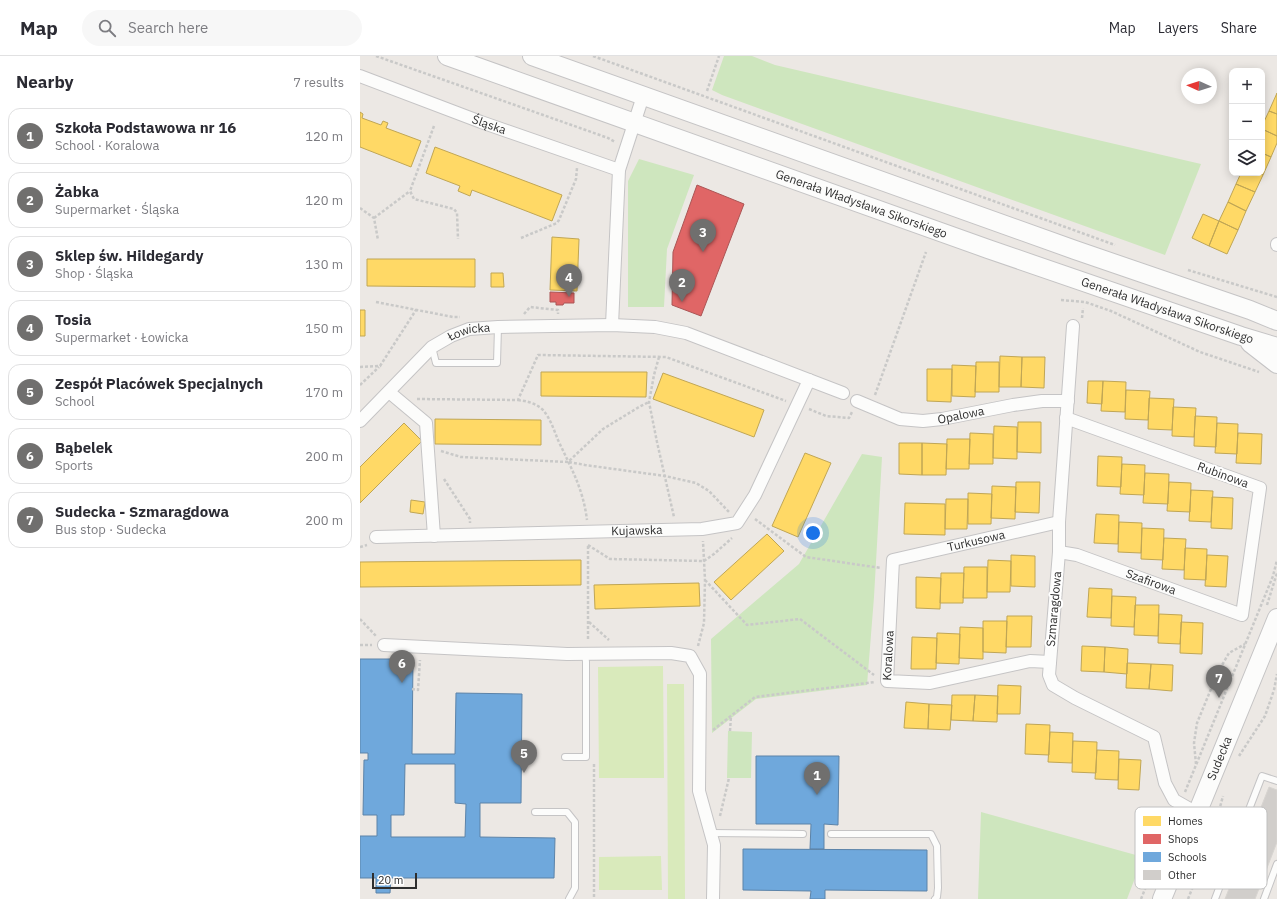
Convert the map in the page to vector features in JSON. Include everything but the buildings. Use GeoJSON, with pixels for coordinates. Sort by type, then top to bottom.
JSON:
{"type":"FeatureCollection","features":[{"type":"Feature","properties":{"kind":"street","name":"Generała Władysława Sikorskiego"},"geometry":{"type":"LineString","coordinates":[[447,56],[967,242],[1277,347]]}},
{"type":"Feature","properties":{"kind":"street"},"geometry":{"type":"LineString","coordinates":[[538,57],[1068,248],[1250,310],[1277,321]]}},
{"type":"Feature","properties":{"kind":"street","name":"Śląska"},"geometry":{"type":"LineString","coordinates":[[360,76],[481,122],[619,170]]}},
{"type":"Feature","properties":{"kind":"street"},"geometry":{"type":"LineString","coordinates":[[612,325],[619,170],[643,96]]}},
{"type":"Feature","properties":{"kind":"street"},"geometry":{"type":"LineString","coordinates":[[1250,310],[1277,311]]}},
{"type":"Feature","properties":{"kind":"street","name":"Łowicka"},"geometry":{"type":"LineString","coordinates":[[360,421],[394,396],[432,347],[450,336],[469,329],[498,326],[612,325],[655,327],[686,333],[809,380]]}},
{"type":"Feature","properties":{"kind":"street","name":"Szmaragdowa"},"geometry":{"type":"LineString","coordinates":[[1073,326],[1059,522],[1059,552],[1049,675],[1053,685],[1075,698],[1154,737],[1164,783],[1174,800],[1186,807]]}},
{"type":"Feature","properties":{"kind":"street"},"geometry":{"type":"LineString","coordinates":[[1241,336],[1277,364]]}},
{"type":"Feature","properties":{"kind":"street"},"geometry":{"type":"LineString","coordinates":[[737,523],[755,495],[809,380],[843,393]]}},
{"type":"Feature","properties":{"kind":"street"},"geometry":{"type":"LineString","coordinates":[[394,396],[426,423],[434,536]]}},
{"type":"Feature","properties":{"kind":"street","name":"Opalowa"},"geometry":{"type":"LineString","coordinates":[[857,401],[900,419],[923,421],[942,419],[1013,405],[1042,401],[1068,401]]}},
{"type":"Feature","properties":{"kind":"street","name":"Rubinowa"},"geometry":{"type":"LineString","coordinates":[[1066,418],[1260,488],[1242,615]]}},
{"type":"Feature","properties":{"kind":"street","name":"Turkusowa"},"geometry":{"type":"LineString","coordinates":[[893,565],[1059,522]]}},
{"type":"Feature","properties":{"kind":"street","name":"Kujawska"},"geometry":{"type":"LineString","coordinates":[[375,541],[434,536],[471,535],[585,536],[677,529],[702,529],[737,523]]}},
{"type":"Feature","properties":{"kind":"street","name":"Szafirowa"},"geometry":{"type":"LineString","coordinates":[[1059,552],[1077,555],[1242,615]]}},
{"type":"Feature","properties":{"kind":"street","name":"Koralowa"},"geometry":{"type":"LineString","coordinates":[[893,565],[883,680],[930,683],[1030,661],[1050,662]]}},
{"type":"Feature","properties":{"kind":"street","name":"Sudecka"},"geometry":{"type":"LineString","coordinates":[[1199,807],[1272,613]]}},
{"type":"Feature","properties":{"kind":"street"},"geometry":{"type":"LineString","coordinates":[[384,645],[587,654],[671,653],[690,656],[700,674],[699,791],[714,833],[713,899]]}},
{"type":"Feature","properties":{"kind":"street","name":"Sudecka"},"geometry":{"type":"LineString","coordinates":[[1162,899],[1166,889]]}},
{"type":"Feature","properties":{"kind":"lane"},"geometry":{"type":"LineString","coordinates":[[432,347],[436,363],[497,363],[498,326]]}},
{"type":"Feature","properties":{"kind":"lane"},"geometry":{"type":"LineString","coordinates":[[565,757],[586,757],[587,654]]}},
{"type":"Feature","properties":{"kind":"lane"},"geometry":{"type":"LineString","coordinates":[[1250,807],[1262,776],[1277,781]]}},
{"type":"Feature","properties":{"kind":"lane"},"geometry":{"type":"LineString","coordinates":[[535,812],[567,812],[575,822],[575,888],[569,899]]}},
{"type":"Feature","properties":{"kind":"lane"},"geometry":{"type":"LineString","coordinates":[[714,833],[803,834]]}},
{"type":"Feature","properties":{"kind":"lane"},"geometry":{"type":"LineString","coordinates":[[831,834],[931,834],[937,846],[938,897],[935,899]]}},
{"type":"Feature","properties":{"kind":"lane"},"geometry":{"type":"LineString","coordinates":[[1264,899],[1277,864]]}},
{"type":"Feature","properties":{"kind":"lane"},"geometry":{"type":"LineString","coordinates":[[1215,899],[1219,889]]}},
{"type":"Feature","properties":{"kind":"path"},"geometry":{"type":"LineString","coordinates":[[376,56],[608,138],[617,144]]}},
{"type":"Feature","properties":{"kind":"path"},"geometry":{"type":"LineString","coordinates":[[593,56],[1122,247]]}},
{"type":"Feature","properties":{"kind":"path"},"geometry":{"type":"LineString","coordinates":[[707,91],[719,56]]}},
{"type":"Feature","properties":{"kind":"path"},"geometry":{"type":"LineString","coordinates":[[374,218],[410,192],[434,126]]}},
{"type":"Feature","properties":{"kind":"path"},"geometry":{"type":"LineString","coordinates":[[521,238],[556,223],[559,220],[576,179],[578,156]]}},
{"type":"Feature","properties":{"kind":"path"},"geometry":{"type":"LineString","coordinates":[[410,192],[414,199],[454,209],[457,213],[458,239]]}},
{"type":"Feature","properties":{"kind":"path"},"geometry":{"type":"LineString","coordinates":[[360,208],[374,218],[378,240]]}},
{"type":"Feature","properties":{"kind":"path"},"geometry":{"type":"LineString","coordinates":[[870,406],[926,252]]}},
{"type":"Feature","properties":{"kind":"path"},"geometry":{"type":"LineString","coordinates":[[1181,268],[1277,297]]}},
{"type":"Feature","properties":{"kind":"path"},"geometry":{"type":"LineString","coordinates":[[1061,300],[1085,302],[1111,311],[1200,352],[1261,373]]}},
{"type":"Feature","properties":{"kind":"path"},"geometry":{"type":"LineString","coordinates":[[376,302],[453,317],[461,317]]}},
{"type":"Feature","properties":{"kind":"path"},"geometry":{"type":"LineString","coordinates":[[520,318],[530,307],[558,310],[558,319]]}},
{"type":"Feature","properties":{"kind":"path"},"geometry":{"type":"LineString","coordinates":[[360,385],[380,366],[416,310]]}},
{"type":"Feature","properties":{"kind":"path"},"geometry":{"type":"LineString","coordinates":[[518,400],[538,355],[666,357],[826,416],[849,418],[857,401]]}},
{"type":"Feature","properties":{"kind":"path"},"geometry":{"type":"LineString","coordinates":[[659,357],[649,402],[677,529]]}},
{"type":"Feature","properties":{"kind":"path"},"geometry":{"type":"LineString","coordinates":[[360,367],[380,366]]}},
{"type":"Feature","properties":{"kind":"path"},"geometry":{"type":"LineString","coordinates":[[394,396],[407,398],[518,400],[530,402],[542,409],[550,421],[568,462],[575,474],[584,502],[585,536],[588,546],[587,654]]}},
{"type":"Feature","properties":{"kind":"path"},"geometry":{"type":"LineString","coordinates":[[568,462],[603,429],[649,402]]}},
{"type":"Feature","properties":{"kind":"path"},"geometry":{"type":"LineString","coordinates":[[428,452],[461,457],[568,462],[665,476],[696,483],[709,491],[725,506],[737,523]]}},
{"type":"Feature","properties":{"kind":"path"},"geometry":{"type":"LineString","coordinates":[[428,452],[470,519],[471,535]]}},
{"type":"Feature","properties":{"kind":"path"},"geometry":{"type":"LineString","coordinates":[[752,517],[806,558],[893,565]]}},
{"type":"Feature","properties":{"kind":"path"},"geometry":{"type":"LineString","coordinates":[[690,656],[697,652],[704,623],[705,580],[702,529]]}},
{"type":"Feature","properties":{"kind":"path"},"geometry":{"type":"LineString","coordinates":[[585,536],[588,546]]}},
{"type":"Feature","properties":{"kind":"path"},"geometry":{"type":"LineString","coordinates":[[360,547],[375,541]]}},
{"type":"Feature","properties":{"kind":"path"},"geometry":{"type":"LineString","coordinates":[[1179,807],[1246,644],[1273,576],[1277,560]]}},
{"type":"Feature","properties":{"kind":"path"},"geometry":{"type":"LineString","coordinates":[[1272,613],[1277,573]]}},
{"type":"Feature","properties":{"kind":"path"},"geometry":{"type":"LineString","coordinates":[[705,580],[747,625],[800,619],[883,680]]}},
{"type":"Feature","properties":{"kind":"path"},"geometry":{"type":"LineString","coordinates":[[360,619],[384,645]]}},
{"type":"Feature","properties":{"kind":"path"},"geometry":{"type":"LineString","coordinates":[[588,622],[625,653]]}},
{"type":"Feature","properties":{"kind":"path"},"geometry":{"type":"LineString","coordinates":[[1197,771],[1194,743],[1197,723],[1218,672],[1229,653],[1246,644],[1250,640]]}},
{"type":"Feature","properties":{"kind":"path"},"geometry":{"type":"LineString","coordinates":[[412,689],[418,690],[420,647]]}},
{"type":"Feature","properties":{"kind":"path"},"geometry":{"type":"LineString","coordinates":[[1236,763],[1265,716],[1274,690],[1277,674]]}},
{"type":"Feature","properties":{"kind":"path"},"geometry":{"type":"LineString","coordinates":[[700,738],[708,735],[755,697],[883,680]]}},
{"type":"Feature","properties":{"kind":"path"},"geometry":{"type":"LineString","coordinates":[[730,731],[731,716]]}},
{"type":"Feature","properties":{"kind":"path"},"geometry":{"type":"LineString","coordinates":[[594,757],[594,899]]}},
{"type":"Feature","properties":{"kind":"path"},"geometry":{"type":"LineString","coordinates":[[714,833],[718,827],[729,778]]}},
{"type":"Feature","properties":{"kind":"path"},"geometry":{"type":"LineString","coordinates":[[1220,807],[1224,793]]}},
{"type":"Feature","properties":{"kind":"path"},"geometry":{"type":"LineString","coordinates":[[1141,899],[1145,889]]}},
{"type":"Feature","properties":{"kind":"path"},"geometry":{"type":"LineString","coordinates":[[1188,899],[1192,889]]}},
{"type":"Feature","properties":{"kind":"green space"},"geometry":{"type":"Polygon","coordinates":[[[724,56],[752,56],[775,65],[1201,164],[1165,255],[722,95],[712,90],[724,56]]]}},
{"type":"Feature","properties":{"kind":"green space"},"geometry":{"type":"Polygon","coordinates":[[[639,159],[694,175],[667,249],[664,307],[628,307],[628,181],[639,159]]]}},
{"type":"Feature","properties":{"kind":"green space"},"geometry":{"type":"Polygon","coordinates":[[[862,454],[882,457],[874,597],[867,685],[756,699],[712,733],[711,639],[799,564],[862,454]]]}},
{"type":"Feature","properties":{"kind":"green space"},"geometry":{"type":"Polygon","coordinates":[[[663,666],[664,778],[599,778],[598,667],[663,666]]]}},
{"type":"Feature","properties":{"kind":"green space"},"geometry":{"type":"Polygon","coordinates":[[[667,684],[684,684],[685,899],[668,899],[667,684]]]}},
{"type":"Feature","properties":{"kind":"green space"},"geometry":{"type":"Polygon","coordinates":[[[728,731],[752,732],[751,778],[727,778],[728,731]]]}},
{"type":"Feature","properties":{"kind":"green space"},"geometry":{"type":"Polygon","coordinates":[[[981,812],[1135,855],[1135,878],[1127,899],[978,899],[981,812]]]}},
{"type":"Feature","properties":{"kind":"green space"},"geometry":{"type":"Polygon","coordinates":[[[661,856],[662,890],[599,890],[599,857],[661,856]]]}},
{"type":"Feature","properties":{"kind":"place","name":"Sklep św. Hildegardy"},"geometry":{"type":"Point","coordinates":[703,252]}},
{"type":"Feature","properties":{"kind":"place","name":"Tosia"},"geometry":{"type":"Point","coordinates":[569,297]}},
{"type":"Feature","properties":{"kind":"place","name":"Żabka"},"geometry":{"type":"Point","coordinates":[682,302]}},
{"type":"Feature","properties":{"kind":"place","name":"Bąbelek"},"geometry":{"type":"Point","coordinates":[402,683]}},
{"type":"Feature","properties":{"kind":"place","name":"Sudecka - Szmaragdowa"},"geometry":{"type":"Point","coordinates":[1219,698]}},
{"type":"Feature","properties":{"kind":"place","name":"Zespół Placówek Specjalnych"},"geometry":{"type":"Point","coordinates":[524,773]}},
{"type":"Feature","properties":{"kind":"place","name":"Szkoła Podstawowa nr 16"},"geometry":{"type":"Point","coordinates":[817,795]}}]}
